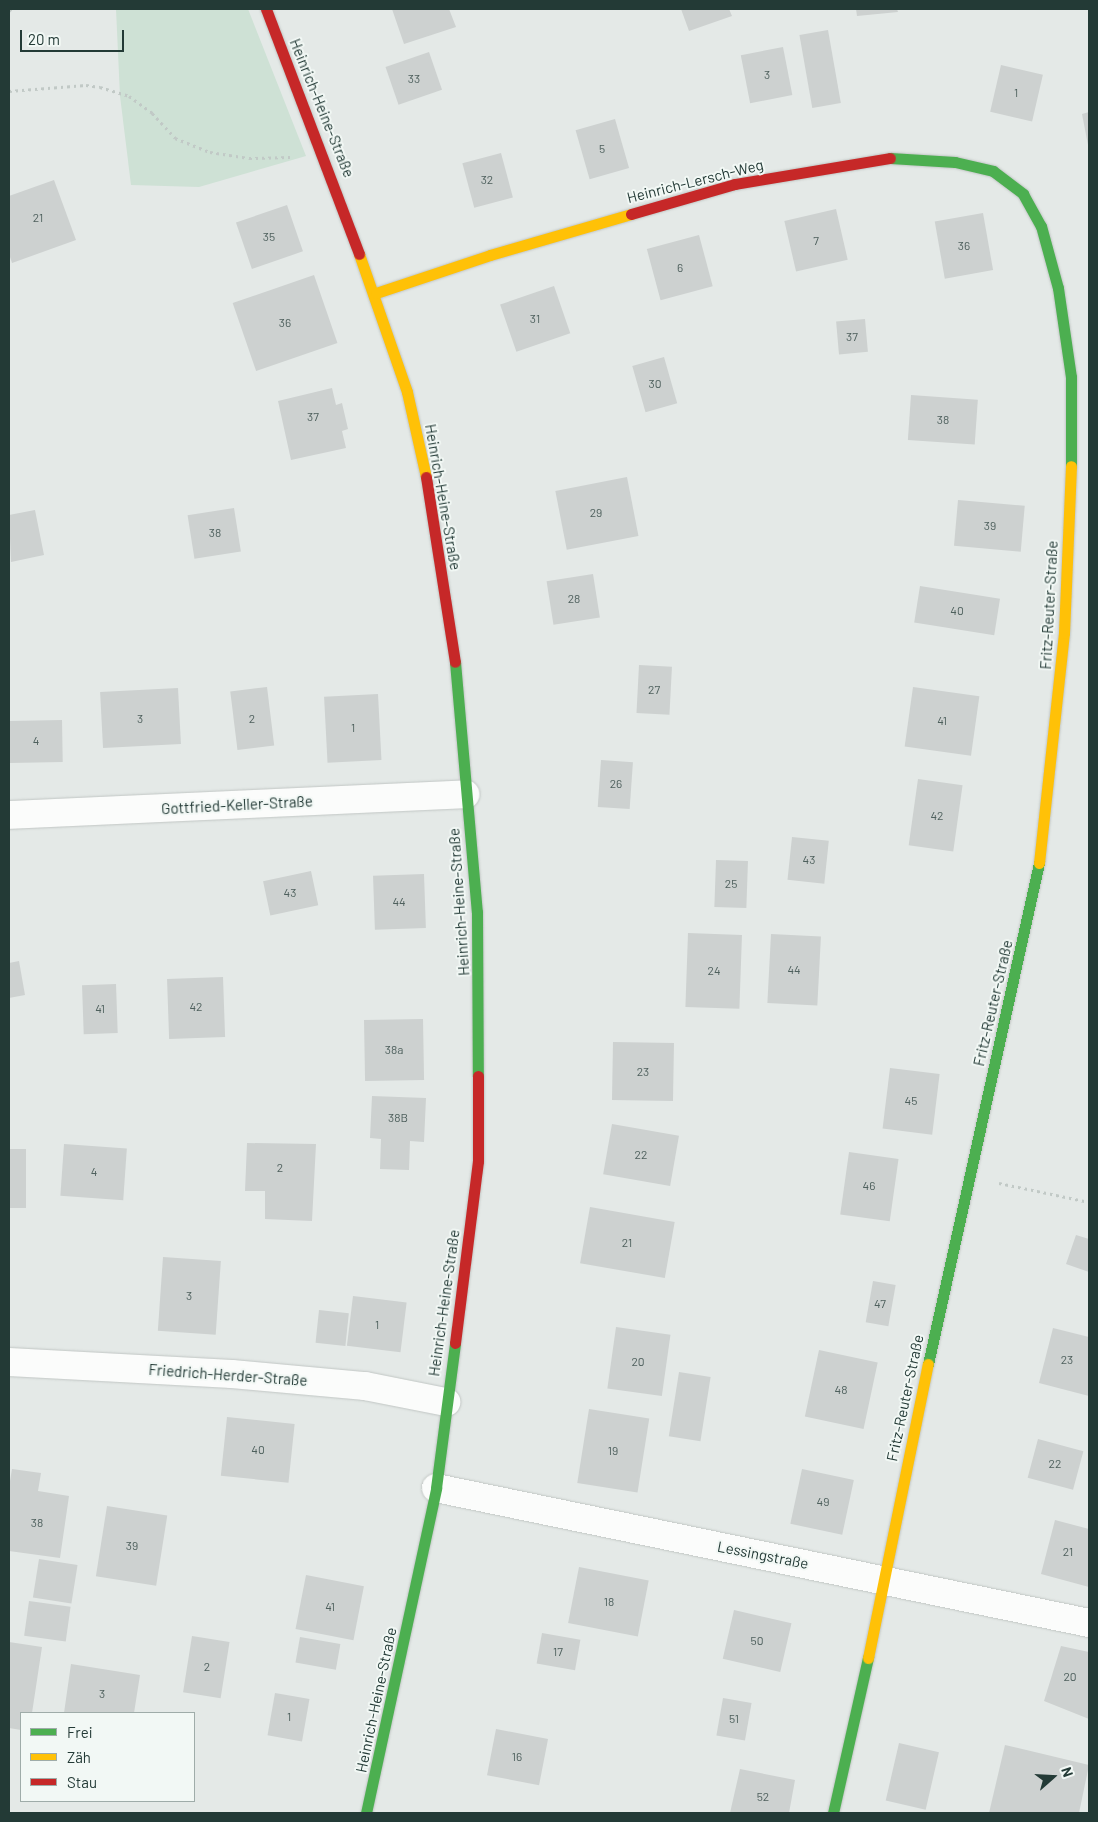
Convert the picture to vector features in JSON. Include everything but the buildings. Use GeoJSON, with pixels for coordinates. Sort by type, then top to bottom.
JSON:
{"type":"FeatureCollection","features":[{"type":"Feature","properties":{"kind":"street","name":"Heinrich-Heine-Straße"},"geometry":{"type":"LineString","coordinates":[[266,9],[323,152],[376,293],[407,392],[429,489],[453,645],[477,922],[478,1162],[436,1488],[366,1813]]}},
{"type":"Feature","properties":{"kind":"street","name":"Heinrich-Lersch-Weg"},"geometry":{"type":"LineString","coordinates":[[376,293],[619,216],[735,184],[815,168],[892,158],[955,162],[993,171],[1022,194]]}},
{"type":"Feature","properties":{"kind":"street","name":"Fritz-Reuter-Straße"},"geometry":{"type":"LineString","coordinates":[[834,1813],[969,1176],[1039,862],[1064,633],[1072,376],[1058,288],[1041,226],[1022,194]]}},
{"type":"Feature","properties":{"kind":"street","name":"Gottfried-Keller-Straße"},"geometry":{"type":"LineString","coordinates":[[9,815],[466,794]]}},
{"type":"Feature","properties":{"kind":"street","name":"Friedrich-Herder-Straße"},"geometry":{"type":"LineString","coordinates":[[9,1362],[232,1374],[356,1385],[446,1402]]}},
{"type":"Feature","properties":{"kind":"street","name":"Lessingstraße"},"geometry":{"type":"LineString","coordinates":[[436,1488],[1089,1623]]}},
{"type":"Feature","properties":{"kind":"path"},"geometry":{"type":"LineString","coordinates":[[9,91],[86,85],[130,96],[152,113],[175,138],[210,152],[249,158],[323,152]]}},
{"type":"Feature","properties":{"kind":"path"},"geometry":{"type":"LineString","coordinates":[[969,1176],[1089,1202]]}},
{"type":"Feature","properties":{"kind":"green space"},"geometry":{"type":"Polygon","coordinates":[[[116,9],[248,9],[306,156],[199,187],[131,185],[120,96],[116,9]]]}},
{"type":"Feature","properties":{"kind":"traffic: fast"},"geometry":{"type":"LineString","coordinates":[[890,158],[955,162],[993,171],[1023,194],[1041,226],[1058,288],[1071,377],[1071,466]]}},
{"type":"Feature","properties":{"kind":"traffic: fast"},"geometry":{"type":"LineString","coordinates":[[455,662],[477,912],[478,1076]]}},
{"type":"Feature","properties":{"kind":"traffic: fast"},"geometry":{"type":"LineString","coordinates":[[928,1364],[1039,863]]}},
{"type":"Feature","properties":{"kind":"traffic: fast"},"geometry":{"type":"LineString","coordinates":[[366,1813],[436,1488],[455,1343]]}},
{"type":"Feature","properties":{"kind":"traffic: fast"},"geometry":{"type":"LineString","coordinates":[[833,1813],[868,1658]]}},
{"type":"Feature","properties":{"kind":"traffic: slow"},"geometry":{"type":"LineString","coordinates":[[376,293],[490,255],[631,214]]}},
{"type":"Feature","properties":{"kind":"traffic: slow"},"geometry":{"type":"LineString","coordinates":[[359,254],[407,392],[426,477]]}},
{"type":"Feature","properties":{"kind":"traffic: slow"},"geometry":{"type":"LineString","coordinates":[[1039,863],[1064,633],[1071,466]]}},
{"type":"Feature","properties":{"kind":"traffic: slow"},"geometry":{"type":"LineString","coordinates":[[868,1658],[928,1364]]}},
{"type":"Feature","properties":{"kind":"traffic: jam"},"geometry":{"type":"LineString","coordinates":[[266,9],[359,254]]}},
{"type":"Feature","properties":{"kind":"traffic: jam"},"geometry":{"type":"LineString","coordinates":[[631,214],[735,184],[890,158]]}},
{"type":"Feature","properties":{"kind":"traffic: jam"},"geometry":{"type":"LineString","coordinates":[[426,477],[455,662]]}},
{"type":"Feature","properties":{"kind":"traffic: jam"},"geometry":{"type":"LineString","coordinates":[[455,1343],[478,1161],[478,1076]]}}]}
